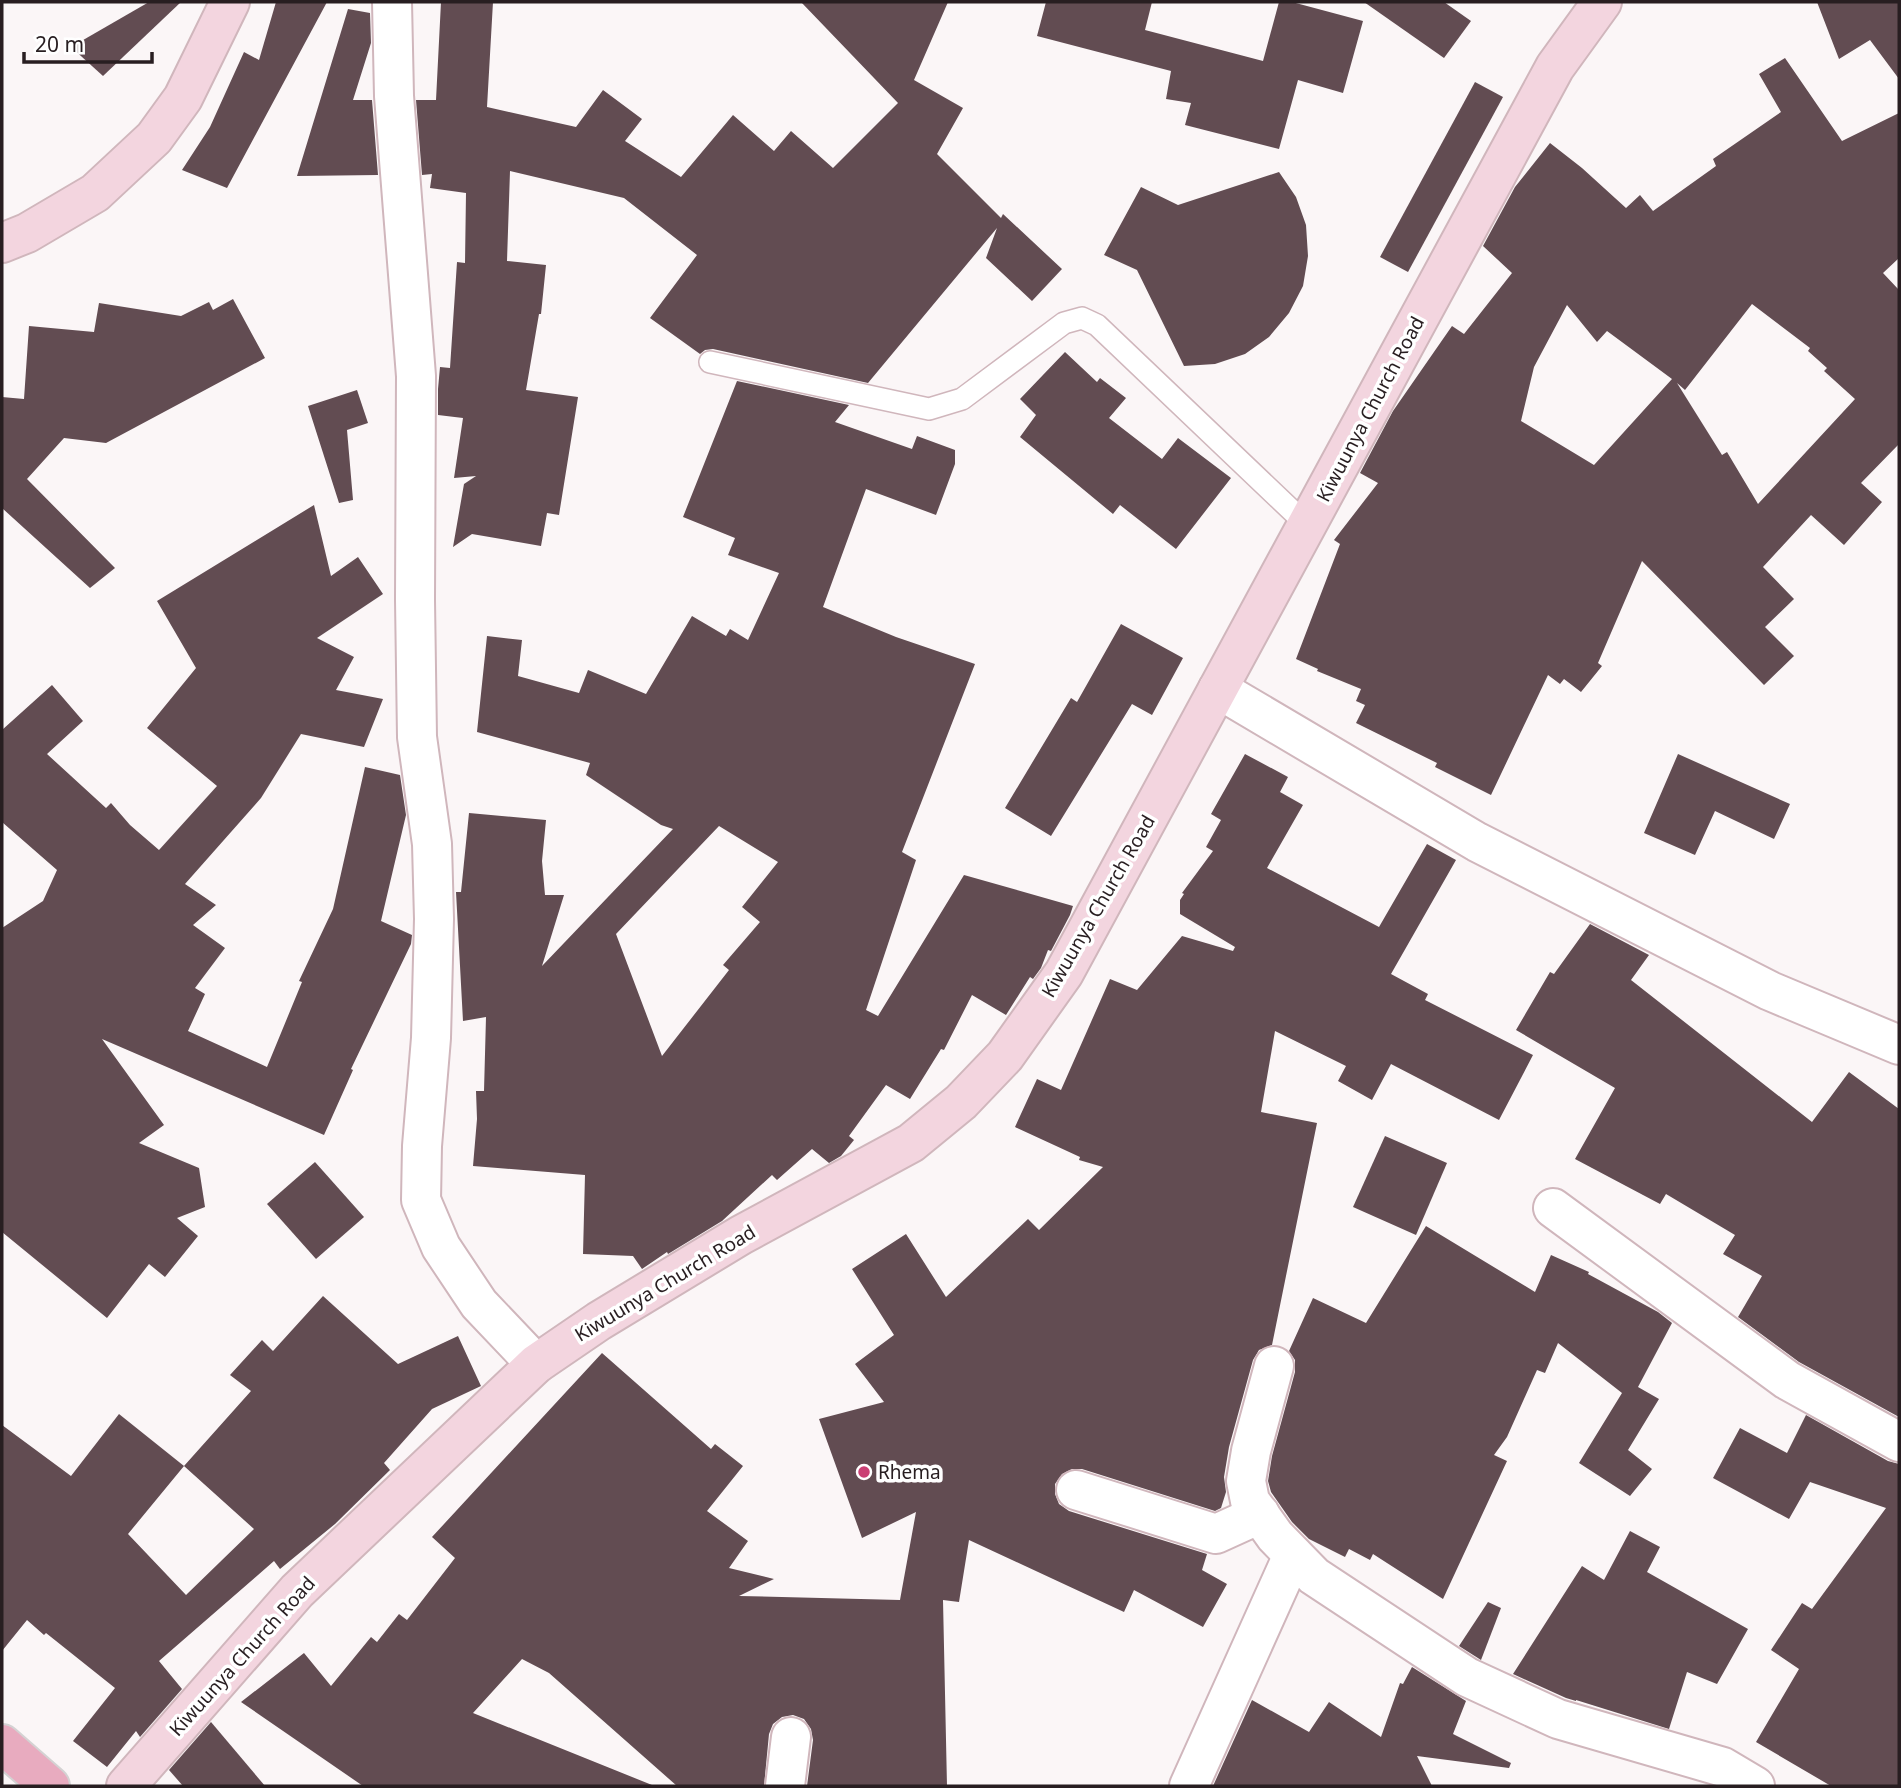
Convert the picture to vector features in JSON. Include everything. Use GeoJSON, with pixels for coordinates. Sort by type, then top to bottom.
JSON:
{"type":"FeatureCollection","features":[{"type":"Feature","properties":{"kind":"main road"},"geometry":{"type":"LineString","coordinates":[[2,1744],[50,1786]]}},
{"type":"Feature","properties":{"kind":"street"},"geometry":{"type":"LineString","coordinates":[[2,243],[27,233],[95,193],[154,138],[183,99],[230,2]]}},
{"type":"Feature","properties":{"kind":"street"},"geometry":{"type":"LineString","coordinates":[[392,2],[394,96],[416,376],[417,737],[432,844],[434,919],[431,1038],[422,1146],[421,1200],[441,1247],[479,1304],[536,1364]]}},
{"type":"Feature","properties":{"kind":"street","name":"Kiwuunya Church Road"},"geometry":{"type":"LineString","coordinates":[[126,1786],[297,1591],[536,1364],[599,1321],[741,1235],[911,1143],[961,1102],[1005,1056],[1064,973],[1555,67],[1602,2]]}},
{"type":"Feature","properties":{"kind":"street"},"geometry":{"type":"LineString","coordinates":[[1218,690],[1477,842],[1770,991],[1899,1045]]}},
{"type":"Feature","properties":{"kind":"street"},"geometry":{"type":"LineString","coordinates":[[1553,1208],[1787,1380],[1899,1442]]}},
{"type":"Feature","properties":{"kind":"street"},"geometry":{"type":"LineString","coordinates":[[1273,1366],[1251,1451],[1247,1481],[1250,1501],[1275,1536],[1314,1576],[1467,1677],[1558,1719],[1723,1767],[1755,1786]]}},
{"type":"Feature","properties":{"kind":"street"},"geometry":{"type":"LineString","coordinates":[[1076,1490],[1216,1534],[1260,1514]]}},
{"type":"Feature","properties":{"kind":"street"},"geometry":{"type":"LineString","coordinates":[[1189,1786],[1293,1555]]}},
{"type":"Feature","properties":{"kind":"street"},"geometry":{"type":"LineString","coordinates":[[785,1786],[790,1737]]}},
{"type":"Feature","properties":{"kind":"lane"},"geometry":{"type":"LineString","coordinates":[[710,362],[929,409],[962,400],[1064,323],[1082,318],[1097,325],[1307,525]]}},
{"type":"Feature","properties":{"kind":"building"},"geometry":{"type":"Polygon","coordinates":[[[149,2],[181,2],[103,76],[71,47],[149,2]]]}},
{"type":"Feature","properties":{"kind":"building"},"geometry":{"type":"Polygon","coordinates":[[[276,2],[327,2],[227,188],[182,170],[210,127],[244,52],[259,60],[276,2]]]}},
{"type":"Feature","properties":{"kind":"building"},"geometry":{"type":"Polygon","coordinates":[[[441,2],[493,2],[487,107],[576,127],[603,90],[642,119],[625,141],[681,177],[733,115],[774,151],[791,131],[833,168],[898,103],[801,2],[948,2],[914,80],[963,108],[937,154],[1001,218],[1003,214],[1062,269],[1032,301],[986,258],[997,228],[868,383],[713,349],[700,354],[650,318],[697,255],[624,198],[510,171],[507,261],[546,265],[541,314],[526,390],[578,397],[559,515],[547,513],[541,546],[472,534],[453,547],[464,484],[476,476],[454,478],[463,418],[438,415],[438,389],[440,367],[450,368],[457,262],[465,263],[466,193],[430,188],[432,174],[422,175],[416,100],[436,100],[441,2]]]}},
{"type":"Feature","properties":{"kind":"building"},"geometry":{"type":"Polygon","coordinates":[[[1046,2],[1152,2],[1145,30],[1263,61],[1279,2],[1292,2],[1363,21],[1343,93],[1298,80],[1279,149],[1185,125],[1191,103],[1166,99],[1171,71],[1037,36],[1046,2]]]}},
{"type":"Feature","properties":{"kind":"building"},"geometry":{"type":"Polygon","coordinates":[[[1364,2],[1444,2],[1471,21],[1444,58],[1364,2]]]}},
{"type":"Feature","properties":{"kind":"building"},"geometry":{"type":"Polygon","coordinates":[[[1817,2],[1899,2],[1899,79],[1870,40],[1839,59],[1817,2]]]}},
{"type":"Feature","properties":{"kind":"building"},"geometry":{"type":"Polygon","coordinates":[[[348,9],[370,13],[371,43],[353,100],[372,100],[378,175],[297,176],[348,9]]]}},
{"type":"Feature","properties":{"kind":"building"},"geometry":{"type":"Polygon","coordinates":[[[1785,58],[1842,141],[1899,113],[1899,258],[1883,273],[1899,290],[1899,444],[1861,483],[1882,502],[1844,545],[1811,515],[1763,567],[1794,599],[1765,627],[1794,656],[1764,685],[1642,561],[1598,663],[1602,666],[1581,692],[1564,679],[1560,684],[1548,675],[1491,795],[1435,767],[1437,763],[1356,723],[1365,705],[1356,701],[1361,689],[1296,659],[1340,544],[1334,540],[1378,483],[1360,473],[1393,411],[1452,326],[1464,334],[1512,273],[1483,246],[1515,187],[1550,143],[1626,208],[1640,195],[1653,211],[1716,166],[1713,159],[1781,112],[1759,74],[1785,58]],[[1752,304],[1685,390],[1677,383],[1722,455],[1727,452],[1758,504],[1855,399],[1824,371],[1827,368],[1808,351],[1810,348],[1752,304]],[[1567,305],[1534,367],[1521,421],[1594,465],[1672,379],[1607,331],[1597,342],[1567,305]]]}},
{"type":"Feature","properties":{"kind":"building"},"geometry":{"type":"Polygon","coordinates":[[[1475,82],[1503,97],[1408,272],[1380,257],[1475,82]]]}},
{"type":"Feature","properties":{"kind":"building"},"geometry":{"type":"Polygon","coordinates":[[[1279,172],[1296,197],[1306,225],[1308,256],[1303,286],[1289,313],[1269,337],[1245,354],[1215,364],[1184,366],[1137,270],[1104,255],[1141,187],[1178,205],[1279,172]]]}},
{"type":"Feature","properties":{"kind":"building"},"geometry":{"type":"Polygon","coordinates":[[[233,299],[265,358],[106,443],[64,438],[27,479],[115,568],[90,588],[2,508],[2,397],[24,399],[29,326],[94,332],[99,303],[181,316],[209,302],[213,310],[233,299]]]}},
{"type":"Feature","properties":{"kind":"building"},"geometry":{"type":"Polygon","coordinates":[[[1065,352],[1097,382],[1100,378],[1126,398],[1109,418],[1162,459],[1178,438],[1231,478],[1176,549],[1120,505],[1113,514],[1020,437],[1036,415],[1020,399],[1065,352]]]}},
{"type":"Feature","properties":{"kind":"building"},"geometry":{"type":"Polygon","coordinates":[[[737,381],[849,405],[835,422],[912,449],[917,436],[955,450],[955,464],[936,515],[866,489],[823,607],[896,637],[975,664],[902,852],[916,860],[866,1010],[878,1016],[964,875],[1073,906],[1041,968],[1033,979],[1030,977],[1006,1015],[972,995],[944,1050],[941,1049],[910,1099],[886,1085],[849,1136],[854,1140],[841,1156],[829,1163],[812,1149],[777,1180],[772,1175],[722,1221],[642,1269],[633,1256],[583,1254],[585,1175],[473,1166],[477,1119],[476,1091],[484,1091],[486,1017],[463,1021],[456,892],[461,892],[469,813],[546,820],[542,861],[545,895],[564,895],[542,966],[673,829],[661,825],[586,775],[590,763],[477,732],[487,636],[522,640],[518,676],[579,693],[588,670],[646,694],[692,616],[726,636],[730,629],[748,640],[779,573],[728,555],[735,538],[683,517],[737,381]],[[719,826],[616,934],[662,1056],[729,970],[723,965],[760,922],[742,907],[778,862],[719,826]]]}},
{"type":"Feature","properties":{"kind":"building"},"geometry":{"type":"Polygon","coordinates":[[[357,390],[368,423],[347,430],[353,500],[339,503],[308,406],[357,390]]]}},
{"type":"Feature","properties":{"kind":"building"},"geometry":{"type":"Polygon","coordinates":[[[314,505],[331,576],[358,557],[383,594],[317,638],[354,657],[336,690],[383,699],[364,747],[301,734],[261,798],[185,884],[216,905],[193,925],[225,948],[195,988],[205,994],[188,1031],[267,1067],[302,982],[299,981],[333,909],[365,767],[400,775],[406,815],[381,921],[412,935],[411,944],[351,1069],[353,1070],[324,1135],[102,1039],[164,1125],[139,1143],[199,1168],[205,1207],[177,1218],[198,1236],[165,1277],[149,1264],[107,1318],[2,1232],[2,928],[43,901],[57,870],[2,822],[2,730],[52,685],[83,721],[47,754],[106,808],[111,803],[130,825],[159,850],[217,786],[147,728],[196,668],[157,601],[314,505]]]}},
{"type":"Feature","properties":{"kind":"building"},"geometry":{"type":"Polygon","coordinates":[[[1121,624],[1183,658],[1152,715],[1132,704],[1051,836],[1005,808],[1071,698],[1077,702],[1121,624]]]}},
{"type":"Feature","properties":{"kind":"building"},"geometry":{"type":"Polygon","coordinates":[[[1245,754],[1288,777],[1280,792],[1303,805],[1267,868],[1379,927],[1427,844],[1456,860],[1391,974],[1428,994],[1425,1000],[1533,1055],[1499,1120],[1391,1064],[1372,1100],[1338,1081],[1346,1066],[1275,1031],[1261,1112],[1317,1123],[1272,1345],[1259,1350],[1253,1360],[1229,1447],[1224,1477],[1226,1492],[1221,1508],[1215,1511],[1082,1469],[1072,1469],[1062,1474],[1055,1484],[1059,1504],[1069,1511],[1207,1554],[1202,1570],[1227,1584],[1203,1627],[1134,1590],[1124,1612],[969,1540],[959,1602],[943,1600],[947,1786],[807,1786],[813,1740],[811,1729],[804,1719],[793,1715],[782,1717],[773,1724],[769,1734],[764,1786],[677,1786],[549,1673],[522,1659],[473,1713],[652,1786],[363,1786],[241,1702],[304,1653],[331,1686],[371,1637],[377,1642],[399,1614],[407,1620],[455,1558],[432,1537],[602,1353],[711,1449],[715,1444],[743,1466],[707,1511],[748,1541],[729,1568],[774,1579],[739,1596],[900,1600],[916,1512],[862,1538],[819,1419],[884,1402],[855,1364],[894,1335],[852,1269],[906,1234],[946,1297],[1028,1219],[1039,1230],[1103,1167],[1079,1160],[1080,1157],[1015,1127],[1037,1079],[1061,1090],[1110,979],[1137,990],[1182,936],[1233,951],[1235,947],[1180,914],[1180,900],[1184,894],[1182,893],[1213,851],[1206,847],[1221,820],[1211,814],[1245,754]]]}},
{"type":"Feature","properties":{"kind":"building"},"geometry":{"type":"Polygon","coordinates":[[[1678,754],[1790,804],[1774,839],[1715,811],[1695,855],[1644,833],[1678,754]]]}},
{"type":"Feature","properties":{"kind":"building"},"geometry":{"type":"Polygon","coordinates":[[[1590,924],[1649,955],[1631,980],[1812,1122],[1849,1072],[1899,1109],[1899,1417],[1799,1362],[1738,1317],[1762,1276],[1723,1254],[1735,1235],[1666,1194],[1660,1204],[1575,1159],[1615,1088],[1516,1030],[1550,972],[1554,974],[1590,924]]]}},
{"type":"Feature","properties":{"kind":"building"},"geometry":{"type":"Polygon","coordinates":[[[1385,1136],[1447,1163],[1416,1235],[1353,1207],[1385,1136]]]}},
{"type":"Feature","properties":{"kind":"building"},"geometry":{"type":"Polygon","coordinates":[[[315,1162],[364,1217],[316,1259],[267,1204],[315,1162]]]}},
{"type":"Feature","properties":{"kind":"building"},"geometry":{"type":"Polygon","coordinates":[[[1426,1226],[1535,1292],[1551,1255],[1589,1272],[1588,1274],[1658,1312],[1672,1323],[1638,1387],[1659,1399],[1628,1450],[1652,1469],[1630,1496],[1579,1463],[1622,1393],[1558,1343],[1545,1373],[1537,1370],[1507,1437],[1494,1455],[1507,1461],[1443,1599],[1373,1554],[1370,1560],[1349,1549],[1345,1557],[1309,1539],[1292,1522],[1271,1492],[1268,1481],[1272,1456],[1295,1372],[1295,1360],[1289,1351],[1313,1298],[1366,1323],[1426,1226]]]}},
{"type":"Feature","properties":{"kind":"building"},"geometry":{"type":"Polygon","coordinates":[[[323,1296],[398,1364],[458,1336],[481,1386],[432,1409],[384,1463],[390,1470],[335,1524],[280,1569],[274,1561],[159,1661],[182,1689],[140,1737],[136,1731],[107,1767],[73,1741],[115,1688],[27,1620],[2,1651],[2,1425],[71,1476],[119,1414],[184,1466],[251,1391],[230,1375],[262,1340],[273,1351],[323,1296]],[[184,1466],[128,1534],[186,1595],[254,1529],[184,1466]]]}},
{"type":"Feature","properties":{"kind":"building"},"geometry":{"type":"Polygon","coordinates":[[[1806,1415],[1888,1461],[1899,1464],[1899,1786],[1831,1786],[1756,1742],[1799,1669],[1771,1650],[1802,1603],[1812,1609],[1886,1508],[1810,1482],[1789,1519],[1713,1478],[1740,1428],[1787,1453],[1806,1415]]]}},
{"type":"Feature","properties":{"kind":"building"},"geometry":{"type":"Polygon","coordinates":[[[1630,1531],[1660,1547],[1647,1572],[1748,1629],[1717,1684],[1687,1672],[1669,1729],[1566,1698],[1513,1674],[1582,1566],[1604,1580],[1630,1531]]]}},
{"type":"Feature","properties":{"kind":"building"},"geometry":{"type":"Polygon","coordinates":[[[1488,1602],[1501,1608],[1481,1660],[1459,1646],[1488,1602]]]}},
{"type":"Feature","properties":{"kind":"building"},"geometry":{"type":"Polygon","coordinates":[[[1412,1667],[1466,1701],[1453,1734],[1511,1763],[1509,1768],[1417,1756],[1432,1786],[1213,1786],[1252,1700],[1309,1732],[1329,1702],[1381,1737],[1400,1683],[1403,1684],[1412,1667]]]}},
{"type":"Feature","properties":{"kind":"building"},"geometry":{"type":"Polygon","coordinates":[[[211,1722],[265,1786],[183,1786],[169,1770],[211,1722]]]}},
{"type":"Feature","properties":{"kind":"place","name":"Rhema"},"geometry":{"type":"Point","coordinates":[864,1472]}}]}
